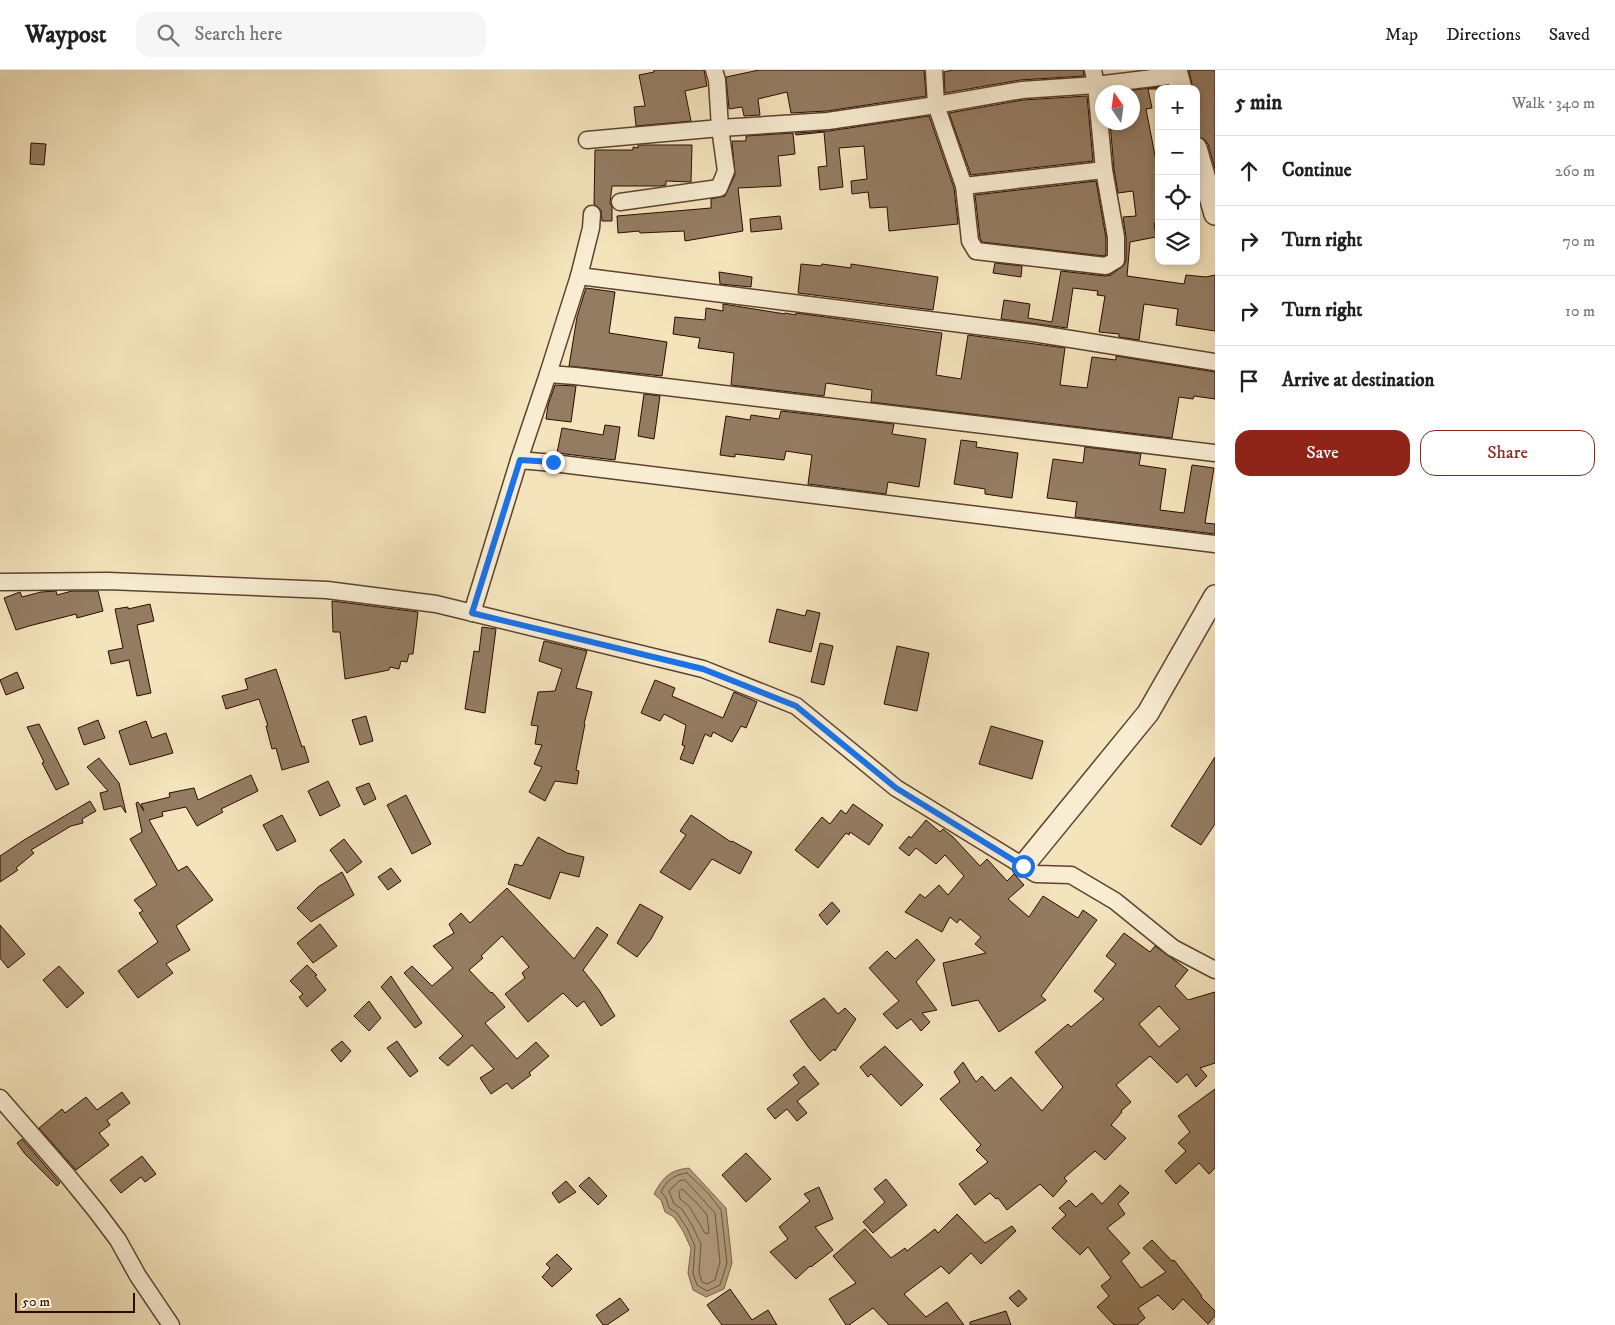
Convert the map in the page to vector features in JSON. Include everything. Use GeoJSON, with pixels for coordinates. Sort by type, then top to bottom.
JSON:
{"type":"FeatureCollection","features":[{"type":"Feature","properties":{"kind":"street"},"geometry":{"type":"LineString","coordinates":[[620,202],[720,188],[726,171],[720,128],[717,80],[714,70]]}},
{"type":"Feature","properties":{"kind":"street"},"geometry":{"type":"LineString","coordinates":[[934,70],[936,105],[964,186],[970,241],[976,251],[1106,266],[1116,260],[1116,237],[1104,170],[1095,78]]}},
{"type":"Feature","properties":{"kind":"street"},"geometry":{"type":"LineString","coordinates":[[587,140],[720,128],[828,121],[1095,78],[1178,78]]}},
{"type":"Feature","properties":{"kind":"street"},"geometry":{"type":"LineString","coordinates":[[1200,155],[1209,172],[1215,214]]}},
{"type":"Feature","properties":{"kind":"street"},"geometry":{"type":"LineString","coordinates":[[964,186],[1104,170]]}},
{"type":"Feature","properties":{"kind":"street"},"geometry":{"type":"LineString","coordinates":[[472,613],[579,276],[591,228],[592,214]]}},
{"type":"Feature","properties":{"kind":"street"},"geometry":{"type":"LineString","coordinates":[[579,276],[1033,333],[1215,362]]}},
{"type":"Feature","properties":{"kind":"street"},"geometry":{"type":"LineString","coordinates":[[548,374],[1215,453]]}},
{"type":"Feature","properties":{"kind":"street"},"geometry":{"type":"LineString","coordinates":[[520,460],[553,462],[1215,544]]}},
{"type":"Feature","properties":{"kind":"street"},"geometry":{"type":"LineString","coordinates":[[0,582],[108,580],[327,590],[436,604],[703,669],[796,706],[896,788],[1036,874],[1071,875],[1115,901],[1173,948],[1215,970]]}},
{"type":"Feature","properties":{"kind":"street"},"geometry":{"type":"LineString","coordinates":[[1023,866],[1148,714],[1215,596]]}},
{"type":"Feature","properties":{"kind":"street"},"geometry":{"type":"LineString","coordinates":[[0,1098],[97,1212],[118,1240],[138,1276],[171,1325]]}},
{"type":"Feature","properties":{"kind":"water"},"geometry":{"type":"Polygon","coordinates":[[[689,1168],[726,1208],[732,1263],[724,1289],[706,1297],[693,1290],[688,1273],[691,1248],[683,1231],[674,1217],[665,1212],[661,1200],[654,1194],[668,1175],[689,1168]]]}},
{"type":"Feature","properties":{"kind":"building"},"geometry":{"type":"Polygon","coordinates":[[[654,70],[704,70],[707,86],[685,91],[691,121],[636,126],[634,107],[645,106],[639,75],[654,72],[654,70]]]}},
{"type":"Feature","properties":{"kind":"building"},"geometry":{"type":"Polygon","coordinates":[[[759,70],[924,70],[926,96],[827,111],[791,113],[787,92],[758,99],[760,115],[744,116],[742,107],[729,109],[726,77],[759,70]]]}},
{"type":"Feature","properties":{"kind":"building"},"geometry":{"type":"Polygon","coordinates":[[[953,70],[1083,70],[1084,76],[1020,80],[945,93],[944,72],[953,70]]]}},
{"type":"Feature","properties":{"kind":"building"},"geometry":{"type":"Polygon","coordinates":[[[1189,70],[1215,70],[1215,169],[1208,144],[1200,138],[1200,85],[1192,85],[1189,70]]]}},
{"type":"Feature","properties":{"kind":"building"},"geometry":{"type":"Polygon","coordinates":[[[1155,87],[1155,89],[1148,89],[1152,108],[1146,109],[1155,156],[1155,237],[1130,242],[1127,276],[1184,284],[1186,275],[1206,277],[1215,275],[1215,331],[1176,325],[1178,309],[1144,304],[1139,340],[1119,337],[1119,334],[1099,332],[1105,296],[1097,295],[1098,291],[1073,288],[1067,328],[1001,319],[1004,300],[1030,304],[1028,318],[1052,322],[1061,271],[1105,276],[1111,275],[1124,265],[1126,260],[1126,237],[1123,217],[1136,216],[1133,191],[1118,193],[1111,130],[1140,130],[1140,89],[1155,87]]]}},
{"type":"Feature","properties":{"kind":"building"},"geometry":{"type":"Polygon","coordinates":[[[1087,96],[1093,161],[971,175],[949,113],[1023,100],[1087,96]]]}},
{"type":"Feature","properties":{"kind":"building"},"geometry":{"type":"Polygon","coordinates":[[[929,116],[954,188],[958,224],[889,231],[887,207],[870,208],[868,192],[852,194],[851,181],[867,179],[864,146],[839,148],[843,187],[820,190],[818,167],[827,166],[824,132],[796,135],[795,133],[829,131],[929,116]]]}},
{"type":"Feature","properties":{"kind":"building"},"geometry":{"type":"Polygon","coordinates":[[[793,133],[795,154],[778,156],[781,186],[738,188],[743,231],[685,241],[684,231],[618,233],[617,216],[711,208],[711,199],[725,196],[735,175],[732,141],[746,141],[746,136],[793,133]]]}},
{"type":"Feature","properties":{"kind":"building"},"geometry":{"type":"Polygon","coordinates":[[[31,143],[46,144],[44,165],[30,164],[31,143]]]}},
{"type":"Feature","properties":{"kind":"building"},"geometry":{"type":"Polygon","coordinates":[[[638,145],[692,145],[691,182],[666,181],[666,185],[661,186],[612,186],[610,203],[612,207],[612,221],[602,221],[601,210],[594,204],[595,150],[633,150],[633,147],[638,148],[638,145]]]}},
{"type":"Feature","properties":{"kind":"building"},"geometry":{"type":"Polygon","coordinates":[[[1096,181],[1106,238],[1106,254],[1104,256],[982,242],[975,195],[1096,181]]]}},
{"type":"Feature","properties":{"kind":"building"},"geometry":{"type":"Polygon","coordinates":[[[780,216],[782,229],[751,232],[750,219],[780,216]]]}},
{"type":"Feature","properties":{"kind":"building"},"geometry":{"type":"Polygon","coordinates":[[[995,263],[1022,266],[1021,277],[993,273],[995,263]]]}},
{"type":"Feature","properties":{"kind":"building"},"geometry":{"type":"Polygon","coordinates":[[[801,264],[821,266],[822,264],[851,268],[851,264],[938,277],[933,310],[798,293],[801,264]]]}},
{"type":"Feature","properties":{"kind":"building"},"geometry":{"type":"Polygon","coordinates":[[[719,272],[752,277],[751,287],[720,284],[719,272]]]}},
{"type":"Feature","properties":{"kind":"building"},"geometry":{"type":"Polygon","coordinates":[[[586,288],[615,292],[609,333],[667,342],[662,376],[569,366],[577,317],[586,288]]]}},
{"type":"Feature","properties":{"kind":"building"},"geometry":{"type":"Polygon","coordinates":[[[723,304],[785,314],[796,315],[796,313],[942,333],[936,375],[961,379],[968,335],[1065,348],[1060,385],[1087,388],[1092,357],[1116,360],[1116,356],[1215,372],[1215,399],[1194,396],[1193,399],[1179,397],[1172,438],[871,402],[872,390],[826,383],[824,396],[731,385],[734,353],[698,348],[700,338],[673,334],[675,317],[705,320],[706,308],[723,311],[723,304]]]}},
{"type":"Feature","properties":{"kind":"building"},"geometry":{"type":"Polygon","coordinates":[[[555,385],[576,386],[571,422],[546,419],[548,405],[555,385]]]}},
{"type":"Feature","properties":{"kind":"building"},"geometry":{"type":"Polygon","coordinates":[[[644,394],[660,396],[654,439],[638,436],[644,394]]]}},
{"type":"Feature","properties":{"kind":"building"},"geometry":{"type":"Polygon","coordinates":[[[781,411],[894,424],[892,434],[926,439],[919,487],[888,482],[886,494],[808,484],[812,455],[786,451],[784,460],[735,454],[735,457],[720,455],[726,416],[750,420],[751,415],[779,419],[781,411]]]}},
{"type":"Feature","properties":{"kind":"building"},"geometry":{"type":"Polygon","coordinates":[[[605,425],[620,427],[615,460],[557,453],[562,428],[603,435],[605,425]]]}},
{"type":"Feature","properties":{"kind":"building"},"geometry":{"type":"Polygon","coordinates":[[[961,440],[977,442],[976,447],[1018,453],[1012,498],[985,494],[985,489],[954,484],[961,440]]]}},
{"type":"Feature","properties":{"kind":"building"},"geometry":{"type":"Polygon","coordinates":[[[1085,447],[1141,454],[1139,465],[1166,469],[1160,510],[1184,513],[1192,465],[1214,468],[1205,523],[1215,524],[1215,534],[1075,517],[1077,502],[1047,498],[1053,459],[1083,463],[1085,447]]]}},
{"type":"Feature","properties":{"kind":"building"},"geometry":{"type":"Polygon","coordinates":[[[56,591],[57,595],[72,591],[98,591],[103,611],[77,618],[76,614],[16,630],[4,598],[20,592],[22,597],[41,592],[56,591]]]}},
{"type":"Feature","properties":{"kind":"building"},"geometry":{"type":"Polygon","coordinates":[[[332,601],[418,612],[413,654],[409,654],[407,662],[401,661],[399,669],[390,667],[389,670],[345,679],[340,632],[333,632],[332,601]]]}},
{"type":"Feature","properties":{"kind":"building"},"geometry":{"type":"Polygon","coordinates":[[[150,604],[154,621],[137,625],[151,693],[137,696],[129,660],[111,664],[108,651],[123,648],[115,609],[128,607],[128,609],[150,604]]]}},
{"type":"Feature","properties":{"kind":"building"},"geometry":{"type":"Polygon","coordinates":[[[777,609],[805,616],[807,610],[820,613],[811,652],[769,642],[777,609]]]}},
{"type":"Feature","properties":{"kind":"building"},"geometry":{"type":"Polygon","coordinates":[[[482,627],[496,629],[485,713],[465,709],[474,651],[479,652],[482,627]]]}},
{"type":"Feature","properties":{"kind":"building"},"geometry":{"type":"Polygon","coordinates":[[[544,641],[587,651],[576,688],[592,692],[576,770],[579,771],[577,784],[555,781],[545,801],[529,792],[542,767],[534,764],[542,745],[535,744],[538,726],[531,725],[538,692],[555,691],[562,669],[539,661],[544,641]]]}},
{"type":"Feature","properties":{"kind":"building"},"geometry":{"type":"Polygon","coordinates":[[[820,643],[833,646],[824,685],[811,682],[820,643]]]}},
{"type":"Feature","properties":{"kind":"building"},"geometry":{"type":"Polygon","coordinates":[[[897,646],[929,653],[917,711],[884,704],[897,646]]]}},
{"type":"Feature","properties":{"kind":"building"},"geometry":{"type":"Polygon","coordinates":[[[276,669],[302,747],[304,746],[309,762],[282,770],[276,748],[272,749],[266,726],[268,726],[259,699],[226,709],[222,696],[248,689],[245,679],[276,669]]]}},
{"type":"Feature","properties":{"kind":"building"},"geometry":{"type":"Polygon","coordinates":[[[17,672],[24,688],[6,695],[0,680],[17,672]]]}},
{"type":"Feature","properties":{"kind":"building"},"geometry":{"type":"Polygon","coordinates":[[[655,680],[675,688],[672,696],[723,718],[734,692],[757,702],[746,728],[741,726],[732,742],[713,732],[711,737],[705,734],[693,764],[680,759],[685,746],[682,745],[686,725],[664,714],[660,721],[641,713],[655,680]]]}},
{"type":"Feature","properties":{"kind":"building"},"geometry":{"type":"Polygon","coordinates":[[[366,716],[373,741],[360,745],[352,720],[366,716]]]}},
{"type":"Feature","properties":{"kind":"building"},"geometry":{"type":"Polygon","coordinates":[[[98,720],[105,738],[84,745],[78,728],[98,720]]]}},
{"type":"Feature","properties":{"kind":"building"},"geometry":{"type":"Polygon","coordinates":[[[146,721],[152,738],[166,733],[173,753],[130,765],[119,731],[146,721]]]}},
{"type":"Feature","properties":{"kind":"building"},"geometry":{"type":"Polygon","coordinates":[[[39,724],[69,784],[56,790],[27,727],[39,724]]]}},
{"type":"Feature","properties":{"kind":"building"},"geometry":{"type":"Polygon","coordinates":[[[991,726],[1043,741],[1032,779],[979,764],[991,726]]]}},
{"type":"Feature","properties":{"kind":"building"},"geometry":{"type":"Polygon","coordinates":[[[1215,757],[1215,824],[1201,845],[1171,826],[1215,757]]]}},
{"type":"Feature","properties":{"kind":"building"},"geometry":{"type":"Polygon","coordinates":[[[99,758],[119,783],[126,813],[121,806],[104,810],[100,793],[108,791],[87,767],[99,758]]]}},
{"type":"Feature","properties":{"kind":"building"},"geometry":{"type":"Polygon","coordinates":[[[251,775],[258,791],[221,809],[223,812],[197,826],[186,807],[162,812],[163,816],[149,820],[178,871],[187,866],[213,900],[176,926],[190,950],[166,964],[173,973],[138,998],[118,971],[158,942],[139,913],[143,911],[134,900],[157,885],[130,839],[142,832],[136,803],[138,802],[144,811],[141,804],[170,797],[169,793],[194,788],[198,800],[251,775]]]}},
{"type":"Feature","properties":{"kind":"building"},"geometry":{"type":"Polygon","coordinates":[[[328,781],[340,806],[320,816],[308,791],[328,781]]]}},
{"type":"Feature","properties":{"kind":"building"},"geometry":{"type":"Polygon","coordinates":[[[369,783],[376,799],[364,805],[356,788],[369,783]]]}},
{"type":"Feature","properties":{"kind":"building"},"geometry":{"type":"Polygon","coordinates":[[[406,795],[431,844],[412,854],[387,805],[406,795]]]}},
{"type":"Feature","properties":{"kind":"building"},"geometry":{"type":"Polygon","coordinates":[[[90,801],[96,811],[82,819],[83,823],[71,826],[31,850],[34,853],[16,868],[18,870],[0,882],[0,856],[90,801]]]}},
{"type":"Feature","properties":{"kind":"building"},"geometry":{"type":"Polygon","coordinates":[[[853,804],[883,825],[869,845],[850,832],[849,835],[846,833],[818,868],[795,850],[822,817],[830,824],[841,810],[846,814],[853,804]]]}},
{"type":"Feature","properties":{"kind":"building"},"geometry":{"type":"Polygon","coordinates":[[[282,815],[296,841],[277,851],[263,825],[282,815]]]}},
{"type":"Feature","properties":{"kind":"building"},"geometry":{"type":"Polygon","coordinates":[[[691,815],[731,842],[752,852],[740,874],[712,859],[690,890],[660,872],[686,835],[680,831],[691,815]]]}},
{"type":"Feature","properties":{"kind":"building"},"geometry":{"type":"Polygon","coordinates":[[[926,820],[940,832],[943,829],[953,837],[980,866],[987,859],[1007,881],[1014,874],[1024,885],[1008,899],[1029,917],[1043,896],[1078,918],[1083,910],[1097,920],[1041,996],[1046,1000],[999,1032],[978,1000],[952,1006],[943,963],[986,953],[975,944],[981,937],[960,919],[957,923],[950,917],[942,932],[905,912],[920,894],[925,898],[939,885],[948,895],[964,876],[945,855],[936,864],[916,848],[909,856],[899,848],[909,836],[911,838],[926,820]]]}},
{"type":"Feature","properties":{"kind":"building"},"geometry":{"type":"Polygon","coordinates":[[[538,837],[567,853],[584,857],[579,877],[560,872],[550,899],[508,884],[515,864],[522,866],[538,837]]]}},
{"type":"Feature","properties":{"kind":"building"},"geometry":{"type":"Polygon","coordinates":[[[344,839],[362,862],[347,873],[330,850],[344,839]]]}},
{"type":"Feature","properties":{"kind":"building"},"geometry":{"type":"Polygon","coordinates":[[[391,868],[401,881],[388,890],[378,877],[391,868]]]}},
{"type":"Feature","properties":{"kind":"building"},"geometry":{"type":"Polygon","coordinates":[[[342,872],[354,895],[311,922],[297,908],[318,887],[342,872]]]}},
{"type":"Feature","properties":{"kind":"building"},"geometry":{"type":"Polygon","coordinates":[[[507,888],[574,959],[597,927],[608,935],[583,970],[599,990],[615,1016],[601,1026],[584,1001],[577,1007],[563,993],[528,1022],[505,994],[525,978],[522,973],[529,967],[502,936],[481,956],[483,958],[469,970],[505,1007],[485,1023],[517,1059],[536,1042],[549,1056],[529,1073],[531,1075],[512,1089],[507,1083],[491,1094],[480,1078],[494,1069],[472,1045],[448,1066],[439,1058],[463,1036],[404,973],[412,966],[432,986],[453,968],[433,946],[454,933],[449,924],[461,913],[470,923],[507,888]]]}},
{"type":"Feature","properties":{"kind":"building"},"geometry":{"type":"Polygon","coordinates":[[[832,902],[840,911],[827,925],[819,915],[832,902]]]}},
{"type":"Feature","properties":{"kind":"building"},"geometry":{"type":"Polygon","coordinates":[[[640,904],[663,917],[651,939],[637,957],[617,943],[640,904]]]}},
{"type":"Feature","properties":{"kind":"building"},"geometry":{"type":"Polygon","coordinates":[[[320,924],[337,946],[313,963],[297,943],[320,924]]]}},
{"type":"Feature","properties":{"kind":"building"},"geometry":{"type":"Polygon","coordinates":[[[0,925],[25,954],[8,968],[0,958],[0,925]]]}},
{"type":"Feature","properties":{"kind":"building"},"geometry":{"type":"Polygon","coordinates":[[[1124,933],[1150,952],[1155,946],[1188,970],[1175,986],[1188,1000],[1215,992],[1215,1063],[1200,1068],[1207,1076],[1196,1087],[1187,1074],[1177,1083],[1150,1056],[1116,1085],[1131,1102],[1121,1111],[1111,1125],[1126,1138],[1105,1160],[1095,1151],[1064,1178],[1067,1181],[1053,1197],[1040,1184],[1007,1210],[998,1198],[996,1199],[990,1193],[975,1205],[959,1184],[988,1162],[976,1150],[981,1145],[940,1099],[960,1082],[954,1072],[963,1062],[976,1082],[982,1076],[995,1091],[1011,1077],[1042,1111],[1063,1087],[1035,1052],[1068,1024],[1071,1027],[1104,999],[1094,991],[1116,964],[1106,956],[1124,933]],[[1159,1006],[1139,1024],[1159,1047],[1180,1029],[1159,1006]]]}},
{"type":"Feature","properties":{"kind":"building"},"geometry":{"type":"Polygon","coordinates":[[[917,939],[935,960],[916,982],[937,1010],[922,1013],[930,1022],[921,1031],[911,1019],[897,1029],[883,1014],[899,1001],[869,968],[887,951],[895,959],[917,939]]]}},
{"type":"Feature","properties":{"kind":"building"},"geometry":{"type":"Polygon","coordinates":[[[307,965],[317,975],[315,976],[326,990],[307,1007],[299,997],[303,994],[290,981],[307,965]]]}},
{"type":"Feature","properties":{"kind":"building"},"geometry":{"type":"Polygon","coordinates":[[[59,966],[84,993],[67,1008],[43,980],[59,966]]]}},
{"type":"Feature","properties":{"kind":"building"},"geometry":{"type":"Polygon","coordinates":[[[391,976],[422,1023],[415,1028],[381,987],[391,976]]]}},
{"type":"Feature","properties":{"kind":"building"},"geometry":{"type":"Polygon","coordinates":[[[824,998],[838,1014],[845,1008],[856,1019],[835,1051],[834,1049],[820,1061],[790,1021],[824,998]]]}},
{"type":"Feature","properties":{"kind":"building"},"geometry":{"type":"Polygon","coordinates":[[[369,1001],[381,1018],[369,1031],[354,1016],[369,1001]]]}},
{"type":"Feature","properties":{"kind":"building"},"geometry":{"type":"Polygon","coordinates":[[[342,1041],[351,1051],[341,1062],[331,1050],[342,1041]]]}},
{"type":"Feature","properties":{"kind":"building"},"geometry":{"type":"Polygon","coordinates":[[[397,1041],[418,1071],[410,1077],[387,1048],[397,1041]]]}},
{"type":"Feature","properties":{"kind":"building"},"geometry":{"type":"Polygon","coordinates":[[[885,1046],[923,1085],[901,1106],[871,1074],[868,1077],[860,1067],[885,1046]]]}},
{"type":"Feature","properties":{"kind":"building"},"geometry":{"type":"Polygon","coordinates":[[[804,1066],[819,1084],[797,1101],[807,1113],[797,1121],[787,1109],[775,1119],[767,1109],[799,1083],[793,1075],[804,1066]]]}},
{"type":"Feature","properties":{"kind":"building"},"geometry":{"type":"Polygon","coordinates":[[[1215,1089],[1215,1168],[1209,1174],[1199,1163],[1176,1184],[1165,1171],[1186,1151],[1178,1143],[1190,1132],[1178,1116],[1215,1089]]]}},
{"type":"Feature","properties":{"kind":"building"},"geometry":{"type":"Polygon","coordinates":[[[122,1092],[130,1103],[107,1120],[110,1125],[99,1133],[109,1145],[76,1170],[39,1128],[62,1109],[65,1113],[86,1097],[97,1110],[122,1092]]]}},
{"type":"Feature","properties":{"kind":"building"},"geometry":{"type":"Polygon","coordinates":[[[22,1139],[60,1183],[57,1186],[25,1154],[17,1143],[22,1139]]]}},
{"type":"Feature","properties":{"kind":"building"},"geometry":{"type":"Polygon","coordinates":[[[746,1153],[771,1179],[746,1202],[722,1175],[746,1153]]]}},
{"type":"Feature","properties":{"kind":"building"},"geometry":{"type":"Polygon","coordinates":[[[142,1156],[156,1174],[145,1182],[141,1177],[121,1193],[110,1180],[142,1156]]]}},
{"type":"Feature","properties":{"kind":"building"},"geometry":{"type":"Polygon","coordinates":[[[589,1177],[607,1196],[598,1205],[579,1186],[589,1177]]]}},
{"type":"Feature","properties":{"kind":"building"},"geometry":{"type":"Polygon","coordinates":[[[886,1179],[907,1205],[873,1233],[863,1222],[885,1202],[874,1189],[886,1179]]]}},
{"type":"Feature","properties":{"kind":"building"},"geometry":{"type":"Polygon","coordinates":[[[566,1181],[576,1192],[559,1203],[552,1193],[566,1181]]]}},
{"type":"Feature","properties":{"kind":"building"},"geometry":{"type":"Polygon","coordinates":[[[1120,1185],[1129,1193],[1118,1204],[1125,1214],[1107,1228],[1130,1253],[1121,1261],[1141,1288],[1166,1272],[1143,1248],[1152,1240],[1172,1261],[1174,1260],[1201,1297],[1215,1311],[1215,1316],[1208,1324],[1183,1299],[1173,1310],[1158,1295],[1138,1308],[1145,1318],[1137,1325],[1114,1325],[1097,1307],[1109,1296],[1101,1286],[1111,1278],[1088,1247],[1080,1255],[1052,1228],[1066,1215],[1059,1208],[1069,1200],[1076,1207],[1092,1193],[1102,1204],[1120,1185]]]}},
{"type":"Feature","properties":{"kind":"building"},"geometry":{"type":"Polygon","coordinates":[[[819,1187],[833,1219],[815,1227],[833,1250],[810,1266],[796,1279],[770,1252],[788,1239],[779,1227],[810,1201],[804,1194],[819,1187]]]}},
{"type":"Feature","properties":{"kind":"building"},"geometry":{"type":"Polygon","coordinates":[[[957,1214],[985,1243],[1012,1226],[1016,1231],[981,1264],[971,1253],[949,1274],[941,1266],[904,1294],[926,1317],[947,1302],[964,1325],[889,1325],[873,1308],[849,1325],[846,1325],[829,1299],[856,1283],[833,1256],[865,1229],[891,1258],[905,1248],[907,1251],[935,1229],[938,1233],[957,1214]]]}},
{"type":"Feature","properties":{"kind":"building"},"geometry":{"type":"Polygon","coordinates":[[[557,1254],[572,1269],[552,1287],[542,1277],[550,1268],[546,1264],[557,1254]]]}},
{"type":"Feature","properties":{"kind":"building"},"geometry":{"type":"Polygon","coordinates":[[[730,1289],[752,1320],[768,1310],[777,1325],[722,1325],[707,1305],[730,1289]]]}},
{"type":"Feature","properties":{"kind":"building"},"geometry":{"type":"Polygon","coordinates":[[[1019,1290],[1027,1299],[1018,1307],[1009,1298],[1019,1290]]]}},
{"type":"Feature","properties":{"kind":"building"},"geometry":{"type":"Polygon","coordinates":[[[620,1298],[629,1310],[607,1325],[603,1325],[596,1315],[620,1298]]]}},
{"type":"Feature","properties":{"kind":"building"},"geometry":{"type":"Polygon","coordinates":[[[1006,1311],[1011,1325],[970,1325],[970,1322],[1006,1311]]]}},
{"type":"Feature","properties":{"kind":"route"},"geometry":{"type":"LineString","coordinates":[[553,462],[520,460],[472,613],[703,669],[796,706],[896,788],[1023,866]]}}]}
